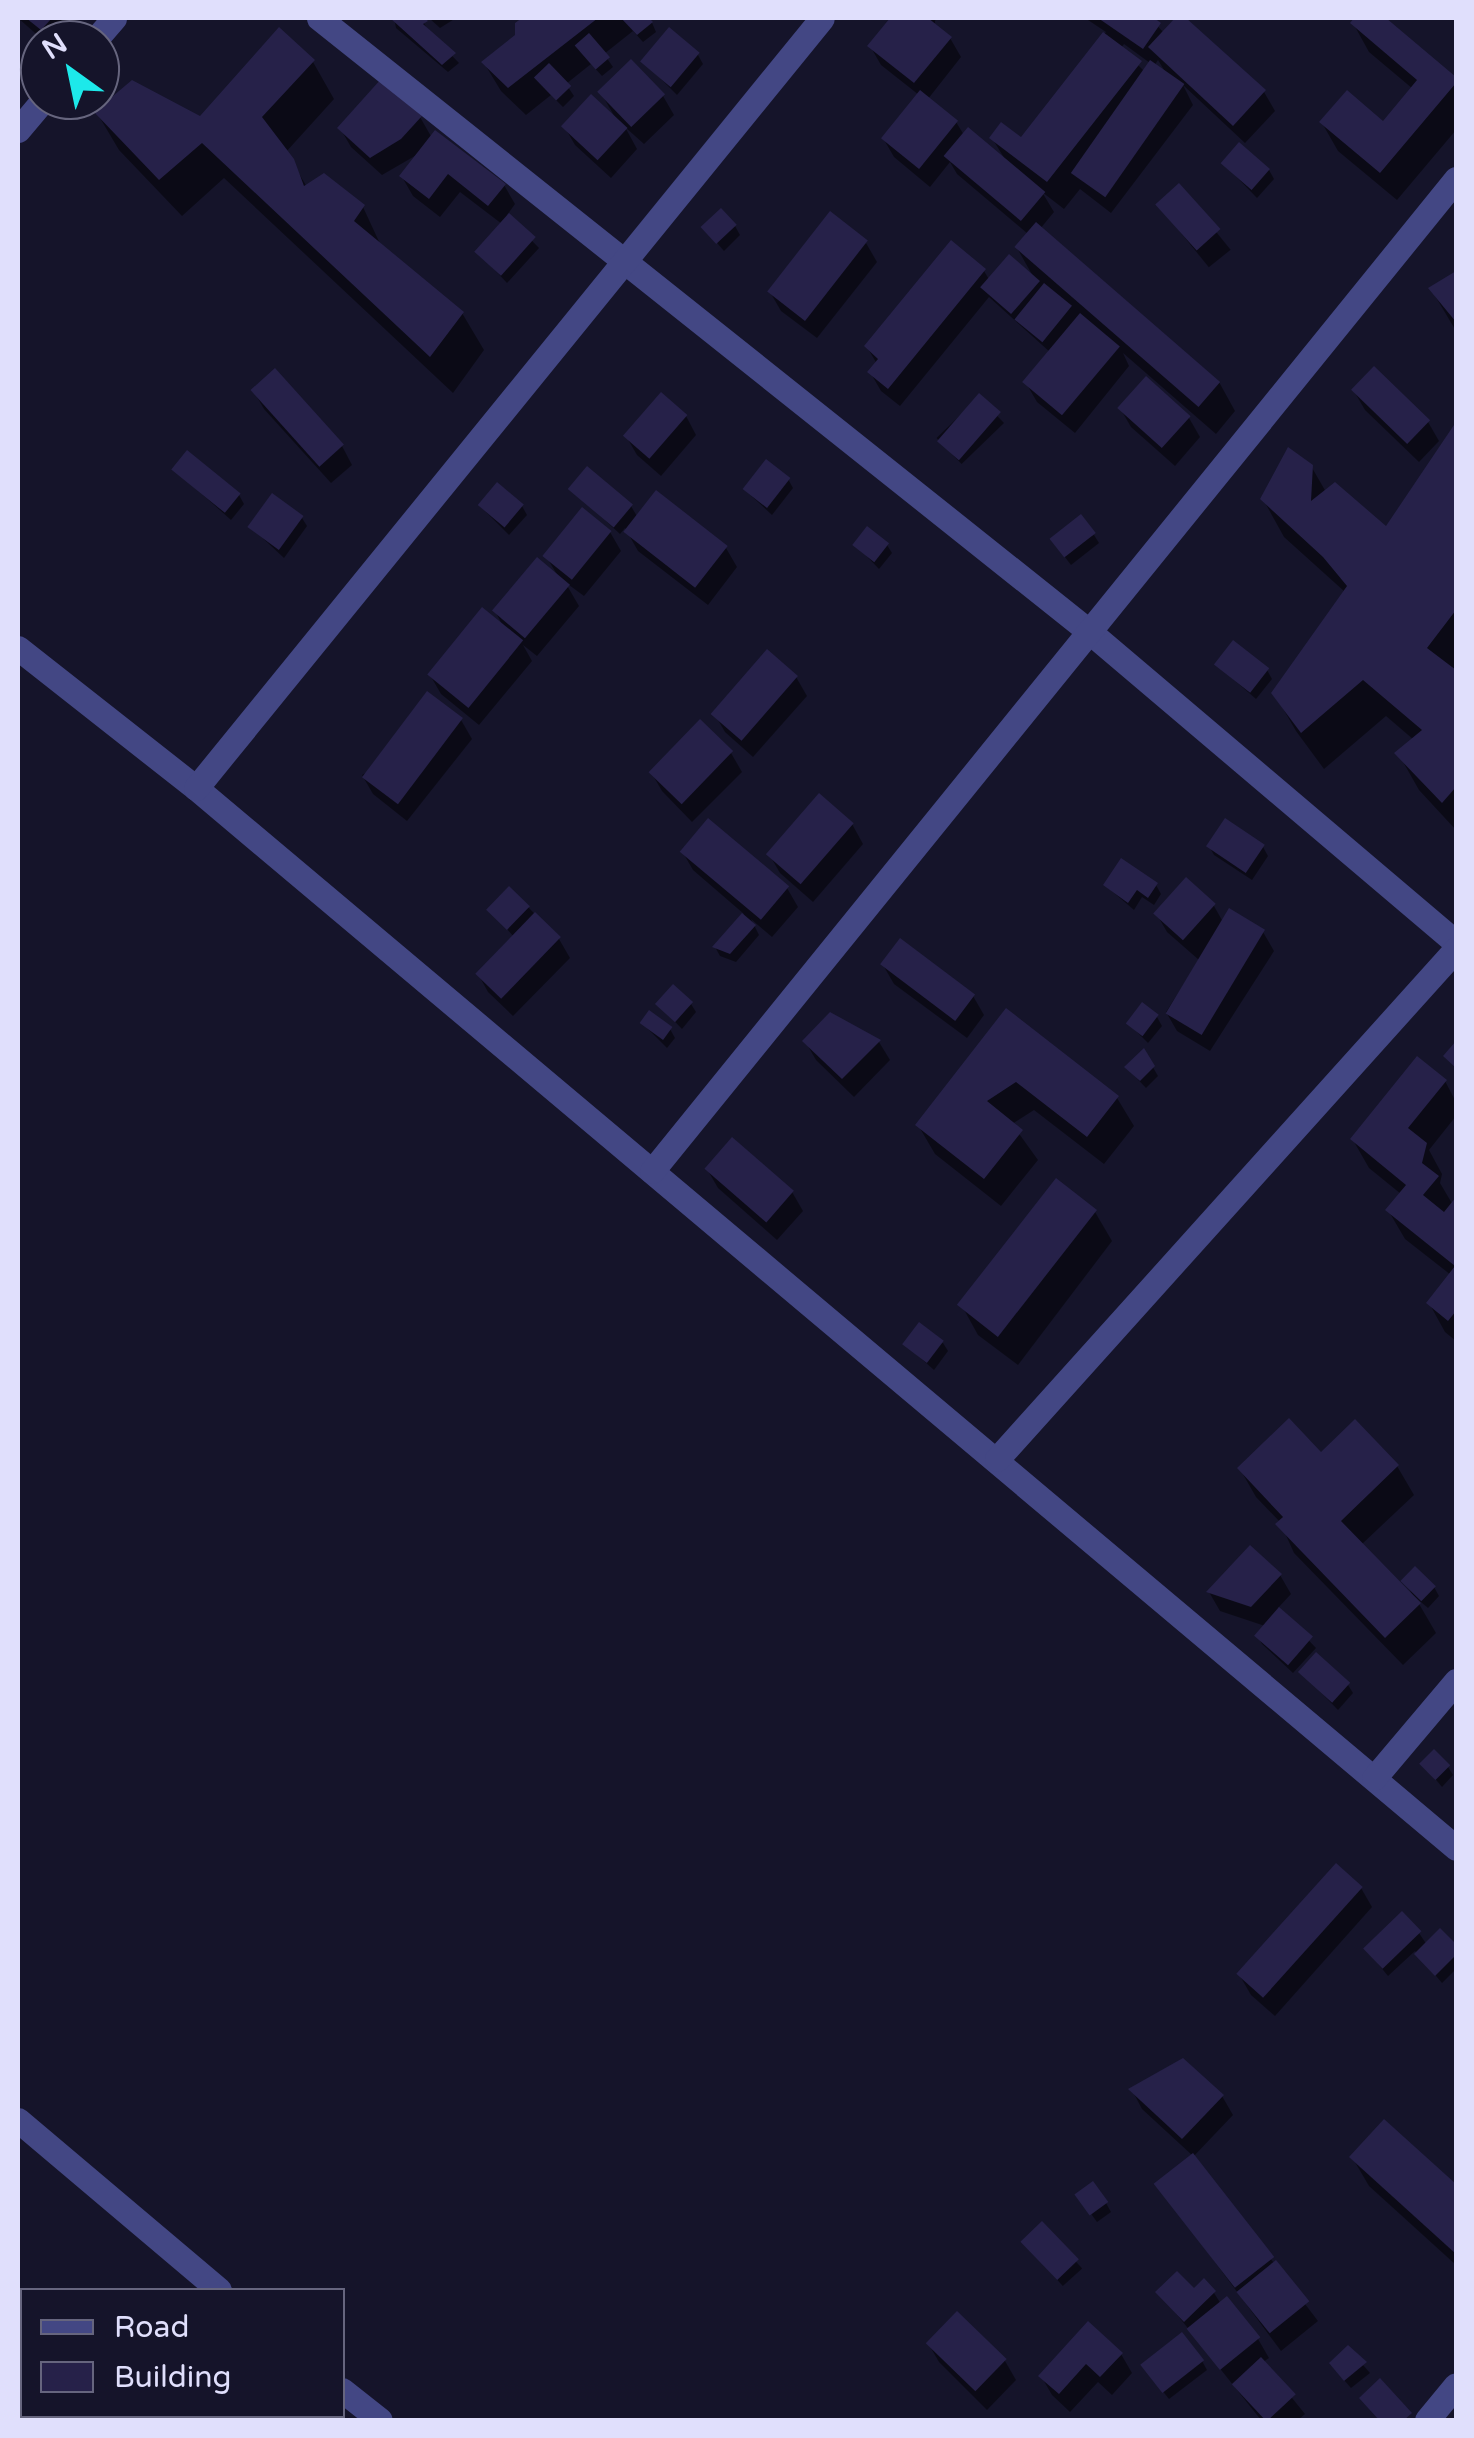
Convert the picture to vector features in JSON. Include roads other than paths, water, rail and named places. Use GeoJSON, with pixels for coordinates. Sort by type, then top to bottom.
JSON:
{"type":"FeatureCollection","features":[{"type":"Feature","properties":{"kind":"street"},"geometry":{"type":"LineString","coordinates":[[319,18],[1091,633],[1456,946],[998,1458]]}},
{"type":"Feature","properties":{"kind":"street"},"geometry":{"type":"LineString","coordinates":[[196,788],[822,18]]}},
{"type":"Feature","properties":{"kind":"street"},"geometry":{"type":"LineString","coordinates":[[652,1172],[1456,179]]}},
{"type":"Feature","properties":{"kind":"street"},"geometry":{"type":"LineString","coordinates":[[18,648],[196,788],[998,1458],[1456,1848]]}},
{"type":"Feature","properties":{"kind":"street"},"geometry":{"type":"LineString","coordinates":[[1374,1778],[1456,1681]]}},
{"type":"Feature","properties":{"kind":"street"},"geometry":{"type":"LineString","coordinates":[[18,2120],[217,2288]]}},
{"type":"Feature","properties":{"kind":"street"},"geometry":{"type":"LineString","coordinates":[[1427,2420],[1456,2386]]}},
{"type":"Feature","properties":{"kind":"street"},"geometry":{"type":"LineString","coordinates":[[345,2392],[380,2420]]}}]}
